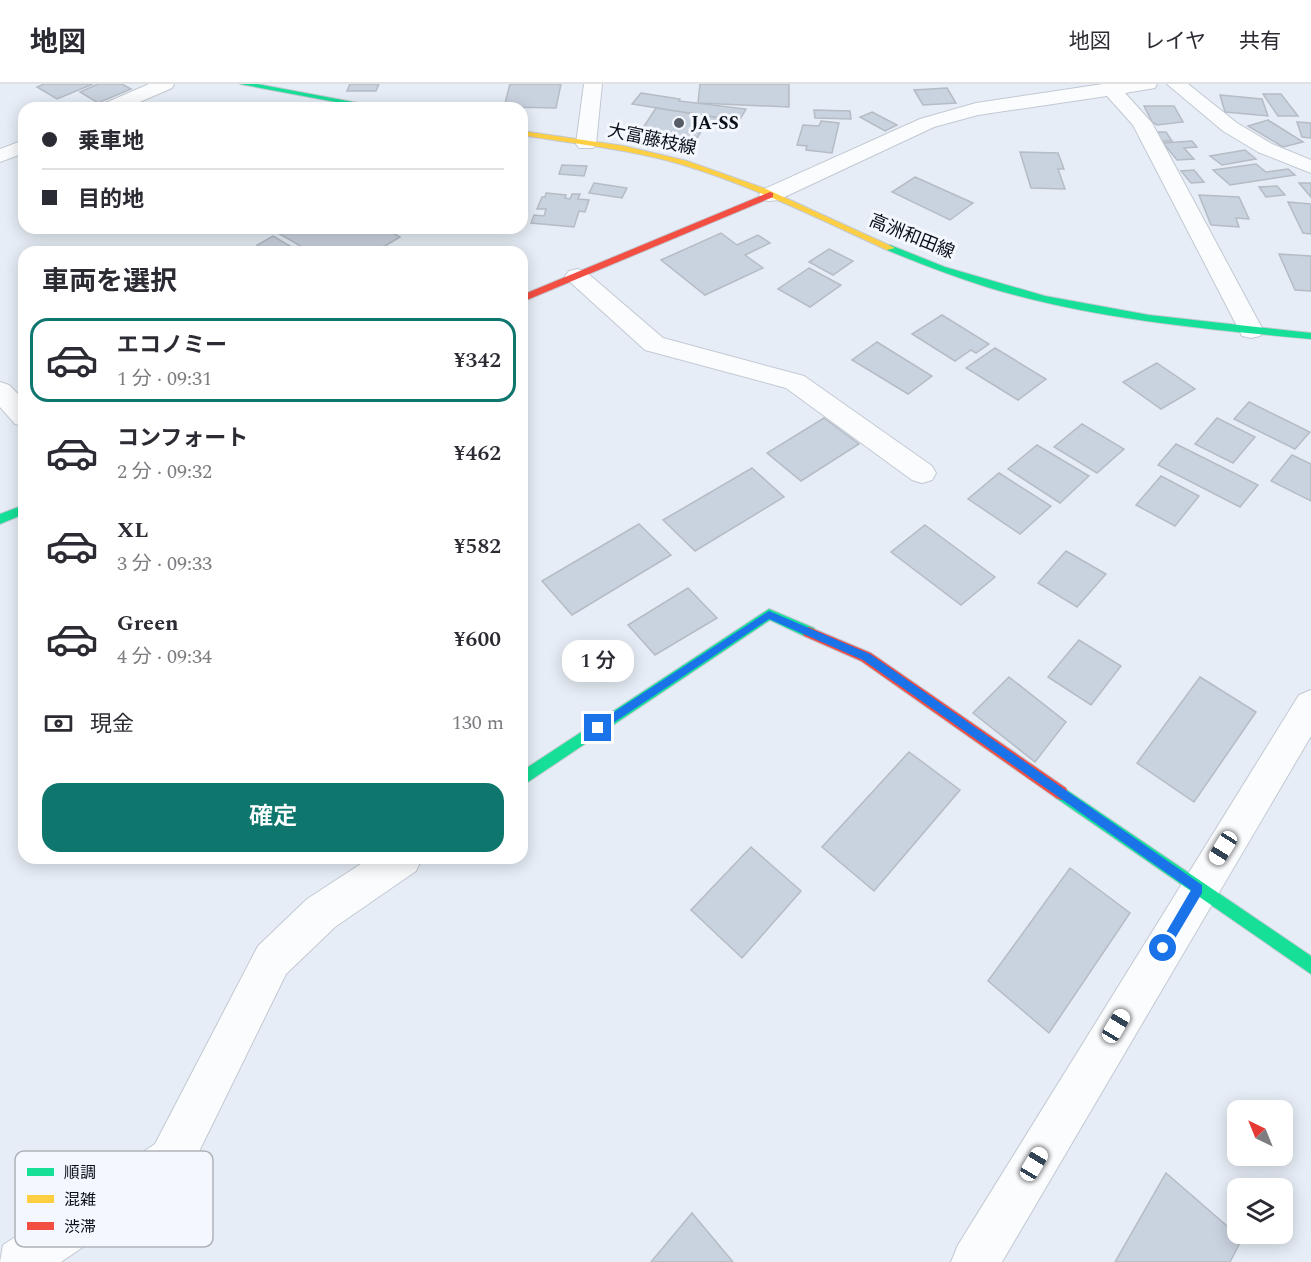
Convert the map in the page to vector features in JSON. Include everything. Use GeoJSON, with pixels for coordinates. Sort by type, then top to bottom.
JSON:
{"type":"FeatureCollection","features":[{"type":"Feature","properties":{"kind":"main road"},"geometry":{"type":"LineString","coordinates":[[244,84],[347,102]]}},
{"type":"Feature","properties":{"kind":"main road","name":"大富藤枝線"},"geometry":{"type":"LineString","coordinates":[[528,134],[636,152],[703,168],[770,195]]}},
{"type":"Feature","properties":{"kind":"main road"},"geometry":{"type":"LineString","coordinates":[[528,296],[770,195]]}},
{"type":"Feature","properties":{"kind":"main road","name":"高洲和田線"},"geometry":{"type":"LineString","coordinates":[[770,195],[935,266],[1005,291],[1111,314],[1311,336]]}},
{"type":"Feature","properties":{"kind":"main road"},"geometry":{"type":"LineString","coordinates":[[0,519],[18,512]]}},
{"type":"Feature","properties":{"kind":"main road"},"geometry":{"type":"LineString","coordinates":[[528,775],[769,614],[866,657],[1311,966]]}},
{"type":"Feature","properties":{"kind":"street"},"geometry":{"type":"LineString","coordinates":[[124,102],[165,84]]}},
{"type":"Feature","properties":{"kind":"street"},"geometry":{"type":"LineString","coordinates":[[586,144],[593,84]]}},
{"type":"Feature","properties":{"kind":"street"},"geometry":{"type":"LineString","coordinates":[[770,195],[927,123],[976,109],[1148,84]]}},
{"type":"Feature","properties":{"kind":"street"},"geometry":{"type":"LineString","coordinates":[[1176,84],[1230,127],[1265,148],[1311,167]]}},
{"type":"Feature","properties":{"kind":"street"},"geometry":{"type":"LineString","coordinates":[[1110,88],[1142,123],[1251,330]]}},
{"type":"Feature","properties":{"kind":"street"},"geometry":{"type":"LineString","coordinates":[[0,156],[18,148]]}},
{"type":"Feature","properties":{"kind":"street"},"geometry":{"type":"LineString","coordinates":[[577,276],[654,344],[795,382],[922,474]]}},
{"type":"Feature","properties":{"kind":"street"},"geometry":{"type":"LineString","coordinates":[[0,391],[18,410]]}},
{"type":"Feature","properties":{"kind":"street"},"geometry":{"type":"LineString","coordinates":[[975,1262],[1311,705]]}},
{"type":"Feature","properties":{"kind":"street"},"geometry":{"type":"LineString","coordinates":[[176,1151],[272,960],[321,913],[394,864]]}},
{"type":"Feature","properties":{"kind":"street"},"geometry":{"type":"LineString","coordinates":[[20,1262],[42,1247]]}},
{"type":"Feature","properties":{"kind":"building"},"geometry":{"type":"Polygon","coordinates":[[[44,84],[93,84],[57,99],[37,87],[44,84]]]}},
{"type":"Feature","properties":{"kind":"building"},"geometry":{"type":"Polygon","coordinates":[[[98,84],[122,84],[131,89],[100,102],[80,92],[98,84]]]}},
{"type":"Feature","properties":{"kind":"building"},"geometry":{"type":"Polygon","coordinates":[[[350,84],[379,84],[376,91],[347,91],[350,84]]]}},
{"type":"Feature","properties":{"kind":"building"},"geometry":{"type":"Polygon","coordinates":[[[510,84],[561,84],[556,108],[528,107],[528,102],[505,102],[510,84]]]}},
{"type":"Feature","properties":{"kind":"building"},"geometry":{"type":"Polygon","coordinates":[[[700,84],[789,84],[789,107],[698,103],[700,84]]]}},
{"type":"Feature","properties":{"kind":"building"},"geometry":{"type":"Polygon","coordinates":[[[947,88],[956,103],[923,105],[914,90],[947,88]]]}},
{"type":"Feature","properties":{"kind":"building"},"geometry":{"type":"Polygon","coordinates":[[[641,93],[680,99],[679,101],[746,109],[739,121],[632,104],[641,93]]]}},
{"type":"Feature","properties":{"kind":"building"},"geometry":{"type":"Polygon","coordinates":[[[1263,94],[1281,94],[1298,116],[1278,116],[1263,94]]]}},
{"type":"Feature","properties":{"kind":"building"},"geometry":{"type":"Polygon","coordinates":[[[1220,95],[1262,99],[1268,116],[1225,112],[1220,95]]]}},
{"type":"Feature","properties":{"kind":"building"},"geometry":{"type":"Polygon","coordinates":[[[1144,106],[1174,106],[1183,122],[1157,125],[1152,122],[1144,106]]]}},
{"type":"Feature","properties":{"kind":"building"},"geometry":{"type":"Polygon","coordinates":[[[656,108],[739,121],[705,125],[694,143],[639,134],[656,108]]]}},
{"type":"Feature","properties":{"kind":"building"},"geometry":{"type":"Polygon","coordinates":[[[814,110],[850,111],[851,119],[815,118],[814,110]]]}},
{"type":"Feature","properties":{"kind":"building"},"geometry":{"type":"Polygon","coordinates":[[[872,112],[897,125],[885,131],[860,117],[872,112]]]}},
{"type":"Feature","properties":{"kind":"building"},"geometry":{"type":"Polygon","coordinates":[[[1268,120],[1303,142],[1283,147],[1248,126],[1268,120]]]}},
{"type":"Feature","properties":{"kind":"building"},"geometry":{"type":"Polygon","coordinates":[[[821,121],[839,123],[832,153],[806,150],[807,146],[797,145],[803,125],[819,126],[821,121]]]}},
{"type":"Feature","properties":{"kind":"building"},"geometry":{"type":"Polygon","coordinates":[[[1297,122],[1311,123],[1311,138],[1302,137],[1297,122]]]}},
{"type":"Feature","properties":{"kind":"building"},"geometry":{"type":"Polygon","coordinates":[[[1155,132],[1166,132],[1172,141],[1161,141],[1155,132]]]}},
{"type":"Feature","properties":{"kind":"building"},"geometry":{"type":"Polygon","coordinates":[[[1192,141],[1197,147],[1184,148],[1194,159],[1177,160],[1163,143],[1192,141]]]}},
{"type":"Feature","properties":{"kind":"building"},"geometry":{"type":"Polygon","coordinates":[[[1245,150],[1256,159],[1222,165],[1210,156],[1245,150]]]}},
{"type":"Feature","properties":{"kind":"building"},"geometry":{"type":"Polygon","coordinates":[[[1020,152],[1058,153],[1064,169],[1058,169],[1065,189],[1031,188],[1020,152]]]}},
{"type":"Feature","properties":{"kind":"building"},"geometry":{"type":"Polygon","coordinates":[[[1256,164],[1266,172],[1288,169],[1295,175],[1230,185],[1213,170],[1256,164]]]}},
{"type":"Feature","properties":{"kind":"building"},"geometry":{"type":"Polygon","coordinates":[[[562,165],[587,166],[584,176],[559,174],[562,165]]]}},
{"type":"Feature","properties":{"kind":"building"},"geometry":{"type":"Polygon","coordinates":[[[1194,170],[1204,182],[1191,183],[1181,171],[1194,170]]]}},
{"type":"Feature","properties":{"kind":"building"},"geometry":{"type":"Polygon","coordinates":[[[915,177],[973,203],[950,220],[892,192],[915,177]]]}},
{"type":"Feature","properties":{"kind":"building"},"geometry":{"type":"Polygon","coordinates":[[[594,183],[627,188],[622,198],[589,193],[594,183]]]}},
{"type":"Feature","properties":{"kind":"building"},"geometry":{"type":"Polygon","coordinates":[[[1299,183],[1311,183],[1311,197],[1299,183]]]}},
{"type":"Feature","properties":{"kind":"building"},"geometry":{"type":"Polygon","coordinates":[[[1277,186],[1285,195],[1266,197],[1259,187],[1277,186]]]}},
{"type":"Feature","properties":{"kind":"building"},"geometry":{"type":"Polygon","coordinates":[[[546,193],[566,195],[565,198],[570,199],[572,194],[580,194],[578,199],[589,200],[585,212],[579,211],[574,227],[531,223],[534,215],[544,216],[546,209],[537,209],[546,193]]]}},
{"type":"Feature","properties":{"kind":"building"},"geometry":{"type":"Polygon","coordinates":[[[1199,195],[1239,197],[1249,219],[1236,218],[1239,227],[1211,225],[1199,195]]]}},
{"type":"Feature","properties":{"kind":"building"},"geometry":{"type":"Polygon","coordinates":[[[1288,202],[1311,204],[1311,234],[1303,233],[1288,202]]]}},
{"type":"Feature","properties":{"kind":"building"},"geometry":{"type":"Polygon","coordinates":[[[721,233],[737,245],[758,235],[770,243],[745,255],[763,268],[705,295],[661,260],[721,233]]]}},
{"type":"Feature","properties":{"kind":"building"},"geometry":{"type":"Polygon","coordinates":[[[280,234],[394,234],[400,237],[385,246],[300,246],[280,234]]]}},
{"type":"Feature","properties":{"kind":"building"},"geometry":{"type":"Polygon","coordinates":[[[273,236],[290,246],[259,246],[257,245],[273,236]]]}},
{"type":"Feature","properties":{"kind":"building"},"geometry":{"type":"Polygon","coordinates":[[[829,249],[853,261],[833,275],[809,262],[829,249]]]}},
{"type":"Feature","properties":{"kind":"building"},"geometry":{"type":"Polygon","coordinates":[[[1279,254],[1311,256],[1311,291],[1295,290],[1279,254]]]}},
{"type":"Feature","properties":{"kind":"building"},"geometry":{"type":"Polygon","coordinates":[[[809,268],[841,285],[810,307],[778,289],[809,268]]]}},
{"type":"Feature","properties":{"kind":"building"},"geometry":{"type":"Polygon","coordinates":[[[942,315],[989,344],[976,353],[971,350],[955,361],[912,334],[942,315]]]}},
{"type":"Feature","properties":{"kind":"building"},"geometry":{"type":"Polygon","coordinates":[[[877,342],[932,376],[908,394],[852,360],[877,342]]]}},
{"type":"Feature","properties":{"kind":"building"},"geometry":{"type":"Polygon","coordinates":[[[995,348],[1046,379],[1018,400],[966,368],[995,348]]]}},
{"type":"Feature","properties":{"kind":"building"},"geometry":{"type":"Polygon","coordinates":[[[1157,363],[1195,389],[1161,409],[1123,382],[1157,363]]]}},
{"type":"Feature","properties":{"kind":"building"},"geometry":{"type":"Polygon","coordinates":[[[1249,402],[1310,432],[1295,449],[1234,419],[1249,402]]]}},
{"type":"Feature","properties":{"kind":"building"},"geometry":{"type":"Polygon","coordinates":[[[824,418],[859,444],[801,481],[767,453],[824,418]]]}},
{"type":"Feature","properties":{"kind":"building"},"geometry":{"type":"Polygon","coordinates":[[[1217,418],[1255,437],[1233,463],[1195,444],[1217,418]]]}},
{"type":"Feature","properties":{"kind":"building"},"geometry":{"type":"Polygon","coordinates":[[[1082,424],[1124,449],[1097,473],[1054,447],[1082,424]]]}},
{"type":"Feature","properties":{"kind":"building"},"geometry":{"type":"Polygon","coordinates":[[[1176,444],[1258,485],[1240,507],[1158,465],[1176,444]]]}},
{"type":"Feature","properties":{"kind":"building"},"geometry":{"type":"Polygon","coordinates":[[[1037,445],[1089,476],[1060,503],[1008,469],[1037,445]]]}},
{"type":"Feature","properties":{"kind":"building"},"geometry":{"type":"Polygon","coordinates":[[[1292,455],[1311,464],[1311,501],[1271,481],[1292,455]]]}},
{"type":"Feature","properties":{"kind":"building"},"geometry":{"type":"Polygon","coordinates":[[[752,468],[784,497],[695,551],[663,520],[752,468]]]}},
{"type":"Feature","properties":{"kind":"building"},"geometry":{"type":"Polygon","coordinates":[[[999,473],[1051,506],[1020,534],[968,499],[999,473]]]}},
{"type":"Feature","properties":{"kind":"building"},"geometry":{"type":"Polygon","coordinates":[[[1161,476],[1199,496],[1175,526],[1136,505],[1161,476]]]}},
{"type":"Feature","properties":{"kind":"building"},"geometry":{"type":"Polygon","coordinates":[[[639,524],[671,555],[572,615],[542,581],[639,524]]]}},
{"type":"Feature","properties":{"kind":"building"},"geometry":{"type":"Polygon","coordinates":[[[925,525],[995,577],[961,605],[891,552],[925,525]]]}},
{"type":"Feature","properties":{"kind":"building"},"geometry":{"type":"Polygon","coordinates":[[[1066,551],[1106,574],[1077,607],[1038,583],[1066,551]]]}},
{"type":"Feature","properties":{"kind":"building"},"geometry":{"type":"Polygon","coordinates":[[[688,588],[717,618],[655,655],[628,625],[688,588]]]}},
{"type":"Feature","properties":{"kind":"building"},"geometry":{"type":"Polygon","coordinates":[[[1079,640],[1121,666],[1091,705],[1048,677],[1079,640]]]}},
{"type":"Feature","properties":{"kind":"building"},"geometry":{"type":"Polygon","coordinates":[[[1009,677],[1066,722],[1035,762],[973,713],[1009,677]]]}},
{"type":"Feature","properties":{"kind":"building"},"geometry":{"type":"Polygon","coordinates":[[[1200,677],[1256,712],[1194,802],[1137,763],[1200,677]]]}},
{"type":"Feature","properties":{"kind":"building"},"geometry":{"type":"Polygon","coordinates":[[[909,752],[960,790],[874,891],[822,847],[909,752]]]}},
{"type":"Feature","properties":{"kind":"building"},"geometry":{"type":"Polygon","coordinates":[[[751,847],[801,891],[742,958],[691,910],[751,847]]]}},
{"type":"Feature","properties":{"kind":"building"},"geometry":{"type":"Polygon","coordinates":[[[1070,868],[1130,913],[1049,1033],[988,981],[1070,868]]]}},
{"type":"Feature","properties":{"kind":"building"},"geometry":{"type":"Polygon","coordinates":[[[1166,1173],[1227,1226],[1227,1244],[1239,1244],[1230,1262],[1115,1262],[1166,1173]]]}},
{"type":"Feature","properties":{"kind":"building"},"geometry":{"type":"Polygon","coordinates":[[[692,1213],[733,1262],[651,1262],[692,1213]]]}},
{"type":"Feature","properties":{"kind":"traffic: fast"},"geometry":{"type":"LineString","coordinates":[[244,84],[347,102]]}},
{"type":"Feature","properties":{"kind":"traffic: fast"},"geometry":{"type":"LineString","coordinates":[[890,248],[993,286],[1096,310],[1149,319],[1311,336]]}},
{"type":"Feature","properties":{"kind":"traffic: fast"},"geometry":{"type":"LineString","coordinates":[[0,519],[18,512]]}},
{"type":"Feature","properties":{"kind":"traffic: fast"},"geometry":{"type":"LineString","coordinates":[[528,775],[769,614],[809,632]]}},
{"type":"Feature","properties":{"kind":"traffic: fast"},"geometry":{"type":"LineString","coordinates":[[1061,793],[1311,966]]}},
{"type":"Feature","properties":{"kind":"traffic: slow"},"geometry":{"type":"LineString","coordinates":[[528,134],[664,157],[710,171],[814,213],[890,248]]}},
{"type":"Feature","properties":{"kind":"traffic: jam"},"geometry":{"type":"LineString","coordinates":[[528,296],[770,195]]}},
{"type":"Feature","properties":{"kind":"traffic: jam"},"geometry":{"type":"LineString","coordinates":[[809,632],[866,657],[1061,793]]}},
{"type":"Feature","properties":{"kind":"place","name":"JA-SS"},"geometry":{"type":"Point","coordinates":[679,123]}},
{"type":"Feature","properties":{"kind":"route"},"geometry":{"type":"LineString","coordinates":[[598,728],[769,614],[866,657],[1198,889],[1163,948]]}}]}
